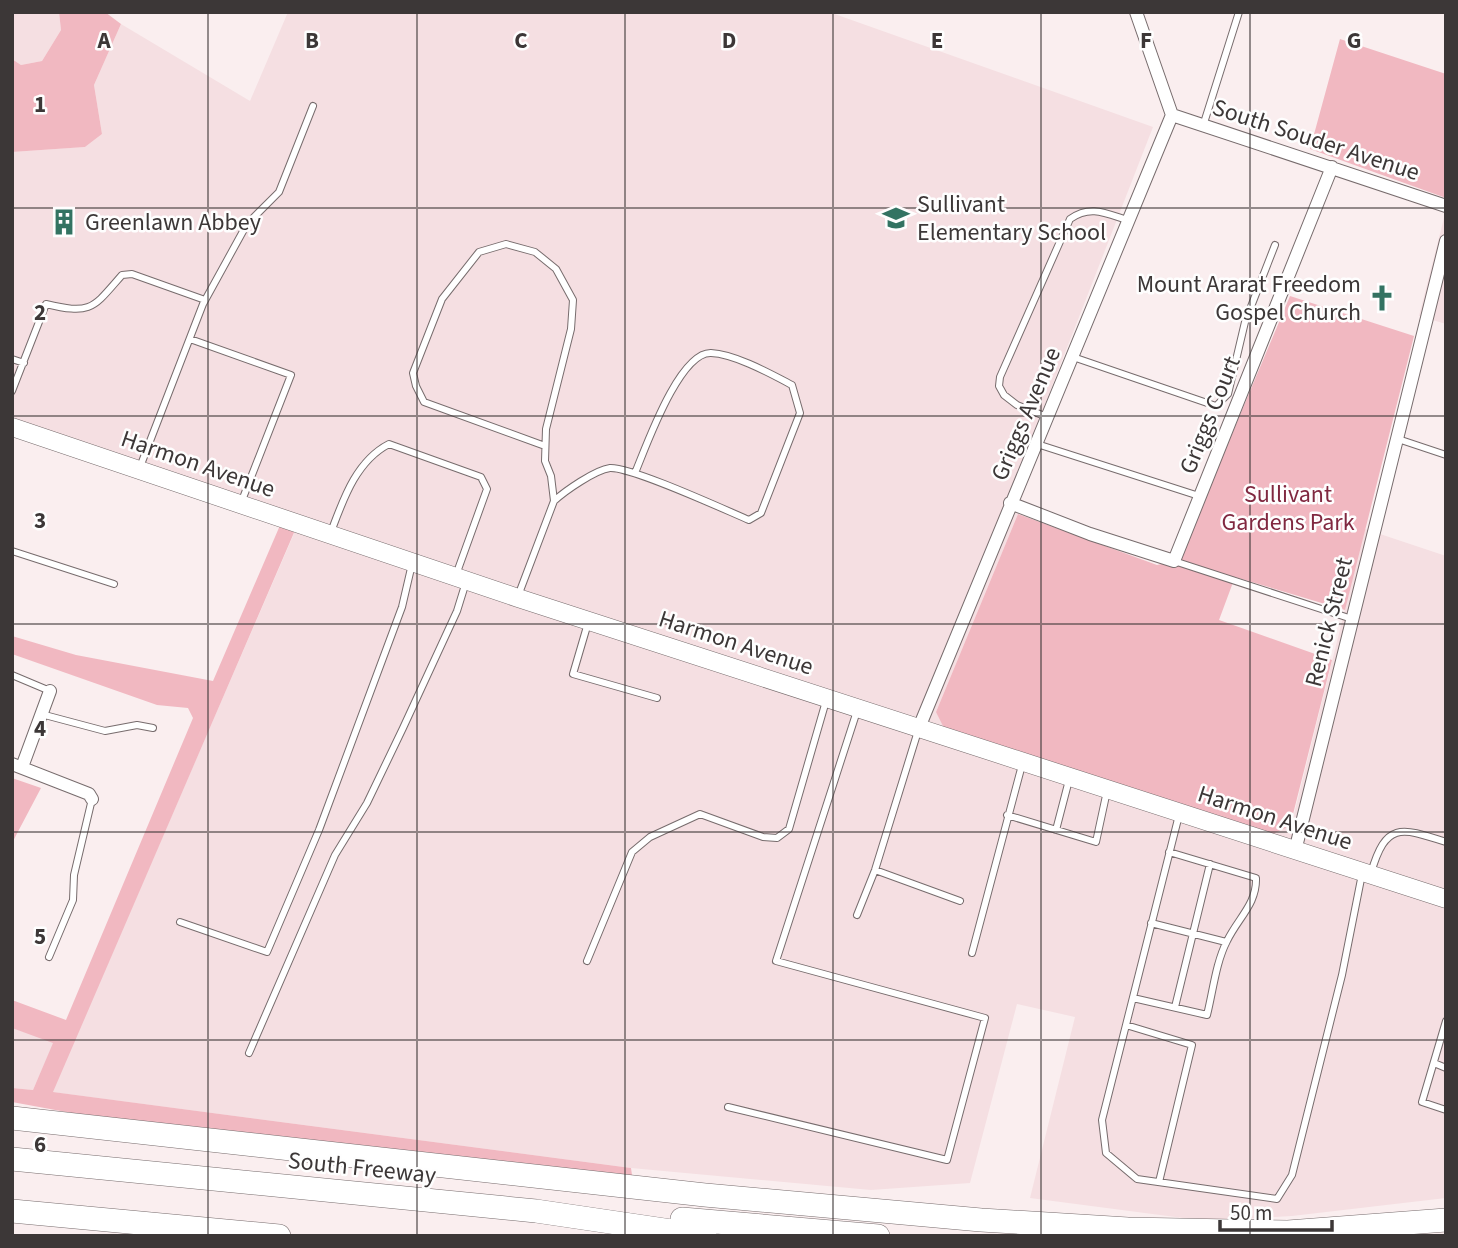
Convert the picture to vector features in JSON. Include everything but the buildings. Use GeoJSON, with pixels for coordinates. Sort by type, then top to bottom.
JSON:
{"type":"FeatureCollection","features":[{"type":"Feature","properties":{"kind":"highway"},"geometry":{"type":"LineString","coordinates":[[12,1121],[705,1195],[981,1220],[1128,1229],[1288,1232],[1446,1220]]}},
{"type":"Feature","properties":{"kind":"highway","name":"South Freeway"},"geometry":{"type":"LineString","coordinates":[[12,1159],[630,1223],[661,1231],[705,1236]]}},
{"type":"Feature","properties":{"kind":"highway"},"geometry":{"type":"LineString","coordinates":[[12,1211],[279,1236]]}},
{"type":"Feature","properties":{"kind":"highway"},"geometry":{"type":"LineString","coordinates":[[630,1223],[664,1217],[878,1236]]}},
{"type":"Feature","properties":{"kind":"main road","name":"Harmon Avenue"},"geometry":{"type":"LineString","coordinates":[[12,427],[918,730],[1446,899]]}},
{"type":"Feature","properties":{"kind":"street"},"geometry":{"type":"LineString","coordinates":[[1136,12],[1172,115]]}},
{"type":"Feature","properties":{"kind":"street","name":"South Souder Avenue"},"geometry":{"type":"LineString","coordinates":[[1172,115],[1446,206]]}},
{"type":"Feature","properties":{"kind":"street","name":"Griggs Avenue"},"geometry":{"type":"LineString","coordinates":[[918,730],[1010,503],[1073,357],[1126,220],[1172,115]]}},
{"type":"Feature","properties":{"kind":"street","name":"Griggs Court"},"geometry":{"type":"LineString","coordinates":[[1174,561],[1332,167]]}},
{"type":"Feature","properties":{"kind":"street","name":"Renick Street"},"geometry":{"type":"LineString","coordinates":[[1294,850],[1396,439],[1443,265],[1446,241]]}},
{"type":"Feature","properties":{"kind":"street"},"geometry":{"type":"LineString","coordinates":[[1010,503],[1090,534],[1174,561]]}},
{"type":"Feature","properties":{"kind":"street"},"geometry":{"type":"LineString","coordinates":[[50,691],[17,765],[89,794],[92,799]]}},
{"type":"Feature","properties":{"kind":"lane"},"geometry":{"type":"LineString","coordinates":[[1203,126],[1239,12]]}},
{"type":"Feature","properties":{"kind":"lane"},"geometry":{"type":"LineString","coordinates":[[139,469],[205,300],[247,224],[279,192],[313,106]]}},
{"type":"Feature","properties":{"kind":"lane"},"geometry":{"type":"LineString","coordinates":[[1048,418],[1010,401],[999,386],[1000,377],[1070,219],[1081,211],[1092,209],[1126,220]]}},
{"type":"Feature","properties":{"kind":"lane"},"geometry":{"type":"LineString","coordinates":[[518,598],[554,501],[551,476],[545,461],[546,429],[571,329],[573,300],[556,269],[535,252],[506,244],[479,252],[442,299],[414,373],[416,386],[425,402],[545,446]]}},
{"type":"Feature","properties":{"kind":"lane"},"geometry":{"type":"LineString","coordinates":[[1073,357],[1216,405],[1228,394],[1245,322],[1275,245]]}},
{"type":"Feature","properties":{"kind":"lane"},"geometry":{"type":"LineString","coordinates":[[12,391],[47,304],[77,312],[96,304],[122,275],[132,274],[205,300]]}},
{"type":"Feature","properties":{"kind":"lane"},"geometry":{"type":"LineString","coordinates":[[190,339],[291,375],[240,504]]}},
{"type":"Feature","properties":{"kind":"lane"},"geometry":{"type":"LineString","coordinates":[[554,501],[569,488],[610,468],[635,473],[749,520],[761,513],[800,412],[792,385],[751,365],[716,354],[708,353],[689,363],[662,410],[635,473]]}},
{"type":"Feature","properties":{"kind":"lane"},"geometry":{"type":"LineString","coordinates":[[12,359],[24,363]]}},
{"type":"Feature","properties":{"kind":"lane"},"geometry":{"type":"LineString","coordinates":[[1396,439],[1446,455]]}},
{"type":"Feature","properties":{"kind":"lane"},"geometry":{"type":"LineString","coordinates":[[249,1053],[335,855],[367,803],[457,611],[461,578],[488,489],[481,477],[389,444],[366,462],[351,484],[330,534]]}},
{"type":"Feature","properties":{"kind":"lane"},"geometry":{"type":"LineString","coordinates":[[1037,444],[1199,496]]}},
{"type":"Feature","properties":{"kind":"lane"},"geometry":{"type":"LineString","coordinates":[[12,551],[114,584]]}},
{"type":"Feature","properties":{"kind":"lane"},"geometry":{"type":"LineString","coordinates":[[1174,561],[1352,619]]}},
{"type":"Feature","properties":{"kind":"lane"},"geometry":{"type":"LineString","coordinates":[[180,922],[267,951],[319,830],[402,607],[413,562]]}},
{"type":"Feature","properties":{"kind":"lane"},"geometry":{"type":"LineString","coordinates":[[588,621],[573,674],[657,698]]}},
{"type":"Feature","properties":{"kind":"lane"},"geometry":{"type":"LineString","coordinates":[[12,674],[50,691]]}},
{"type":"Feature","properties":{"kind":"lane"},"geometry":{"type":"LineString","coordinates":[[587,961],[632,852],[650,837],[701,814],[762,837],[777,838],[789,829],[827,699]]}},
{"type":"Feature","properties":{"kind":"lane"},"geometry":{"type":"LineString","coordinates":[[728,1107],[947,1160],[985,1018],[776,961],[857,709]]}},
{"type":"Feature","properties":{"kind":"lane"},"geometry":{"type":"LineString","coordinates":[[41,714],[105,731],[137,725],[153,728]]}},
{"type":"Feature","properties":{"kind":"lane"},"geometry":{"type":"LineString","coordinates":[[857,915],[875,870],[918,730]]}},
{"type":"Feature","properties":{"kind":"lane"},"geometry":{"type":"LineString","coordinates":[[972,953],[1023,763]]}},
{"type":"Feature","properties":{"kind":"lane"},"geometry":{"type":"LineString","coordinates":[[1056,830],[1069,778]]}},
{"type":"Feature","properties":{"kind":"lane"},"geometry":{"type":"LineString","coordinates":[[1007,815],[1096,842],[1107,790]]}},
{"type":"Feature","properties":{"kind":"lane"},"geometry":{"type":"LineString","coordinates":[[49,957],[73,900],[74,875],[92,799]]}},
{"type":"Feature","properties":{"kind":"lane"},"geometry":{"type":"LineString","coordinates":[[1179,813],[1102,1120],[1106,1153],[1137,1179],[1277,1199],[1292,1175],[1366,874],[1383,840],[1392,832],[1403,830],[1446,842]]}},
{"type":"Feature","properties":{"kind":"lane"},"geometry":{"type":"LineString","coordinates":[[1133,998],[1207,1015],[1226,942],[1251,904],[1256,878],[1169,852]]}},
{"type":"Feature","properties":{"kind":"lane"},"geometry":{"type":"LineString","coordinates":[[1175,1007],[1210,864]]}},
{"type":"Feature","properties":{"kind":"lane"},"geometry":{"type":"LineString","coordinates":[[875,870],[960,901]]}},
{"type":"Feature","properties":{"kind":"lane"},"geometry":{"type":"LineString","coordinates":[[1151,923],[1226,942]]}},
{"type":"Feature","properties":{"kind":"lane"},"geometry":{"type":"LineString","coordinates":[[1446,1021],[1422,1101],[1446,1110]]}},
{"type":"Feature","properties":{"kind":"lane"},"geometry":{"type":"LineString","coordinates":[[1126,1025],[1192,1045],[1158,1182]]}},
{"type":"Feature","properties":{"kind":"lane"},"geometry":{"type":"LineString","coordinates":[[1434,1063],[1446,1068]]}},
{"type":"Feature","properties":{"kind":"shaded area"},"geometry":{"type":"Polygon","coordinates":[[[12,12],[59,12],[61,30],[42,61],[21,65],[12,59],[12,12]]]}},
{"type":"Feature","properties":{"kind":"shaded area"},"geometry":{"type":"Polygon","coordinates":[[[288,12],[829,12],[1153,127],[1028,448],[1018,514],[936,712],[1291,826],[1365,529],[1446,556],[1446,1198],[1292,1216],[1206,1221],[1030,1198],[1075,1017],[1017,1004],[970,1183],[871,1190],[631,1168],[52,1092],[296,529],[12,430],[12,152],[85,147],[102,134],[94,85],[121,24],[250,101],[288,12]]]}},
{"type":"Feature","properties":{"kind":"shaded area"},"geometry":{"type":"Polygon","coordinates":[[[1446,210],[1446,324],[1419,316],[1446,210]]]}},
{"type":"Feature","properties":{"kind":"shaded area"},"geometry":{"type":"Polygon","coordinates":[[[12,1028],[54,1042],[33,1090],[12,1088],[12,1028]]]}},
{"type":"Feature","properties":{"kind":"green space"},"geometry":{"type":"Polygon","coordinates":[[[59,12],[105,12],[121,24],[94,85],[102,134],[85,147],[12,152],[12,59],[21,65],[42,61],[61,30],[59,12]]]}},
{"type":"Feature","properties":{"kind":"green space"},"geometry":{"type":"Polygon","coordinates":[[[1340,39],[1446,74],[1446,198],[1310,149],[1340,39]]]}},
{"type":"Feature","properties":{"kind":"green space","name":"Sullivant Gardens Park"},"geometry":{"type":"Polygon","coordinates":[[[1290,296],[1414,336],[1345,610],[1235,577],[1219,620],[1332,660],[1290,826],[1268,836],[944,728],[936,712],[1018,514],[1157,565],[1179,560],[1290,296]]]}},
{"type":"Feature","properties":{"kind":"green space"},"geometry":{"type":"Polygon","coordinates":[[[281,523],[296,528],[53,1092],[631,1168],[635,1196],[229,1142],[12,1102],[12,1088],[33,1090],[53,1043],[12,1028],[12,1000],[66,1020],[193,718],[188,708],[157,705],[12,654],[12,636],[76,655],[213,681],[281,523]]]}},
{"type":"Feature","properties":{"kind":"green space"},"geometry":{"type":"Polygon","coordinates":[[[12,778],[41,788],[12,843],[12,778]]]}},
{"type":"Feature","properties":{"kind":"place","name":"Sullivant Elementary School"},"geometry":{"type":"Point","coordinates":[896,218]}},
{"type":"Feature","properties":{"kind":"place","name":"Greenlawn Abbey"},"geometry":{"type":"Point","coordinates":[64,222]}},
{"type":"Feature","properties":{"kind":"place","name":"Mount Ararat Freedom Gospel Church"},"geometry":{"type":"Point","coordinates":[1382,298]}}]}
